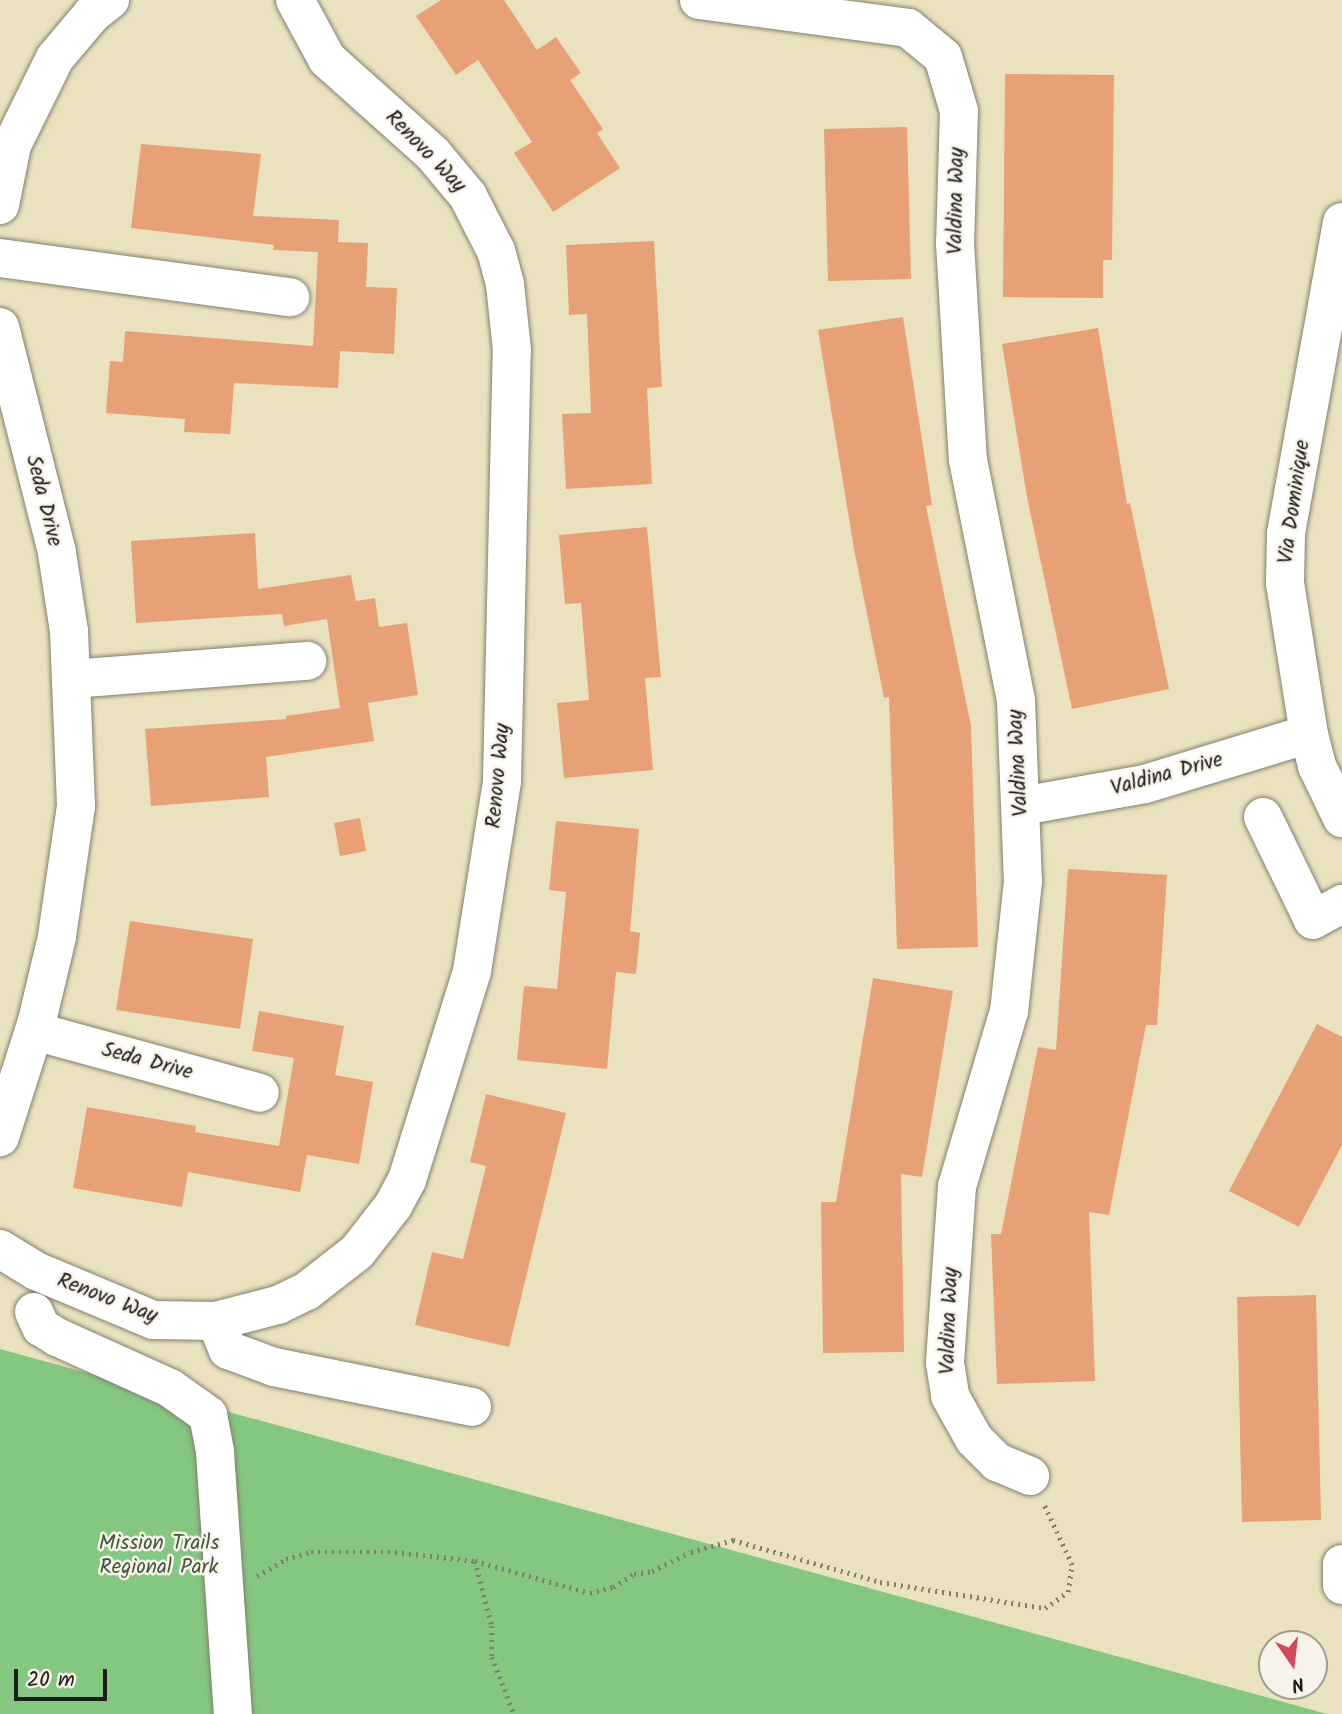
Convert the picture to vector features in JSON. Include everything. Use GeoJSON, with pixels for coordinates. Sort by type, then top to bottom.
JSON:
{"type":"FeatureCollection","features":[{"type":"Feature","properties":{"kind":"street"},"geometry":{"type":"LineString","coordinates":[[0,205],[12,145],[55,58],[92,14],[110,0]]}},
{"type":"Feature","properties":{"kind":"street","name":"Renovo Way"},"geometry":{"type":"LineString","coordinates":[[0,1250],[36,1271],[153,1320],[216,1321],[278,1305],[333,1273],[377,1230],[398,1197],[417,1152],[472,971],[502,781],[511,316],[496,251],[468,197],[432,153],[327,58],[295,0]]}},
{"type":"Feature","properties":{"kind":"street","name":"Valdina Way"},"geometry":{"type":"LineString","coordinates":[[699,0],[908,28],[943,57],[959,111],[955,243],[968,460],[1016,701],[1023,881],[1009,1011],[957,1186],[945,1363],[950,1395],[974,1440],[997,1462],[1030,1476]]}},
{"type":"Feature","properties":{"kind":"street","name":"Via Dominique"},"geometry":{"type":"LineString","coordinates":[[1342,222],[1286,534],[1285,583],[1309,734],[1317,766],[1342,818]]}},
{"type":"Feature","properties":{"kind":"street"},"geometry":{"type":"LineString","coordinates":[[0,258],[290,297]]}},
{"type":"Feature","properties":{"kind":"street","name":"Seda Drive"},"geometry":{"type":"LineString","coordinates":[[0,327],[57,554],[69,631],[76,806],[57,937],[34,1031],[0,1138]]}},
{"type":"Feature","properties":{"kind":"street"},"geometry":{"type":"LineString","coordinates":[[71,679],[307,661]]}},
{"type":"Feature","properties":{"kind":"street","name":"Valdina Drive"},"geometry":{"type":"LineString","coordinates":[[1022,806],[1145,784],[1309,734]]}},
{"type":"Feature","properties":{"kind":"street"},"geometry":{"type":"LineString","coordinates":[[1264,817],[1313,920],[1342,904]]}},
{"type":"Feature","properties":{"kind":"street","name":"Seda Drive"},"geometry":{"type":"LineString","coordinates":[[34,1031],[260,1093]]}},
{"type":"Feature","properties":{"kind":"street"},"geometry":{"type":"LineString","coordinates":[[34,1312],[41,1327],[170,1388],[208,1415],[215,1452],[233,1714]]}},
{"type":"Feature","properties":{"kind":"street"},"geometry":{"type":"LineString","coordinates":[[216,1321],[228,1350],[274,1367],[472,1407]]}},
{"type":"Feature","properties":{"kind":"street"},"geometry":{"type":"LineString","coordinates":[[1342,1564],[1342,1585]]}},
{"type":"Feature","properties":{"kind":"path"},"geometry":{"type":"LineString","coordinates":[[226,1592],[286,1559],[311,1552],[395,1552],[475,1561],[590,1593],[613,1587],[634,1574],[652,1572],[691,1552],[733,1540],[880,1581],[1045,1608],[1068,1592],[1072,1565],[1030,1476]]}},
{"type":"Feature","properties":{"kind":"path"},"geometry":{"type":"LineString","coordinates":[[475,1561],[492,1626],[492,1657],[514,1714]]}},
{"type":"Feature","properties":{"kind":"green space","name":"Mission Trails Regional Park"},"geometry":{"type":"Polygon","coordinates":[[[0,1349],[1258,1695],[1258,1700],[1276,1700],[1327,1714],[0,1714],[0,1349]]]}},
{"type":"Feature","properties":{"kind":"building"},"geometry":{"type":"Polygon","coordinates":[[[441,0],[504,0],[537,50],[556,37],[581,73],[570,80],[603,129],[597,133],[620,168],[553,212],[514,153],[532,142],[478,60],[456,75],[416,16],[441,0]]]}},
{"type":"Feature","properties":{"kind":"building"},"geometry":{"type":"Polygon","coordinates":[[[1005,74],[1114,75],[1112,260],[1103,260],[1103,298],[1003,297],[1005,74]]]}},
{"type":"Feature","properties":{"kind":"building"},"geometry":{"type":"Polygon","coordinates":[[[907,127],[911,279],[828,281],[824,129],[907,127]]]}},
{"type":"Feature","properties":{"kind":"building"},"geometry":{"type":"Polygon","coordinates":[[[141,144],[261,154],[253,216],[339,220],[338,242],[368,243],[366,287],[397,288],[394,354],[340,351],[338,388],[234,383],[230,434],[184,432],[185,419],[106,413],[110,361],[123,362],[125,331],[313,346],[318,252],[273,250],[274,245],[131,228],[141,144]]]}},
{"type":"Feature","properties":{"kind":"building"},"geometry":{"type":"Polygon","coordinates":[[[654,241],[662,387],[647,388],[652,484],[566,489],[562,414],[591,413],[587,314],[569,315],[566,245],[654,241]]]}},
{"type":"Feature","properties":{"kind":"building"},"geometry":{"type":"Polygon","coordinates":[[[903,317],[932,505],[926,506],[971,726],[978,947],[897,949],[889,697],[884,698],[854,549],[818,330],[903,317]]]}},
{"type":"Feature","properties":{"kind":"building"},"geometry":{"type":"Polygon","coordinates":[[[1098,328],[1127,504],[1130,503],[1169,689],[1072,709],[1027,497],[1002,344],[1098,328]]]}},
{"type":"Feature","properties":{"kind":"building"},"geometry":{"type":"Polygon","coordinates":[[[647,527],[661,677],[645,678],[653,770],[564,778],[557,703],[589,700],[581,603],[565,604],[559,535],[647,527]]]}},
{"type":"Feature","properties":{"kind":"building"},"geometry":{"type":"Polygon","coordinates":[[[255,533],[258,589],[351,575],[356,601],[375,598],[379,627],[407,623],[418,695],[368,703],[374,741],[266,757],[269,797],[151,806],[145,729],[286,719],[286,716],[340,708],[327,619],[284,626],[282,614],[136,623],[131,541],[255,533]]]}},
{"type":"Feature","properties":{"kind":"building"},"geometry":{"type":"Polygon","coordinates":[[[360,818],[366,851],[340,856],[334,823],[360,818]]]}},
{"type":"Feature","properties":{"kind":"building"},"geometry":{"type":"Polygon","coordinates":[[[556,821],[639,829],[630,931],[640,933],[636,974],[616,972],[607,1069],[517,1060],[524,986],[557,989],[566,892],[549,890],[556,821]]]}},
{"type":"Feature","properties":{"kind":"building"},"geometry":{"type":"Polygon","coordinates":[[[1068,869],[1167,875],[1157,1025],[1146,1025],[1109,1215],[1089,1212],[1095,1381],[997,1384],[991,1234],[1001,1234],[1038,1047],[1056,1050],[1068,869]]]}},
{"type":"Feature","properties":{"kind":"building"},"geometry":{"type":"Polygon","coordinates":[[[130,921],[253,939],[240,1029],[116,1010],[130,921]]]}},
{"type":"Feature","properties":{"kind":"building"},"geometry":{"type":"Polygon","coordinates":[[[873,978],[953,991],[922,1177],[901,1174],[904,1352],[823,1353],[821,1202],[836,1202],[873,978]]]}},
{"type":"Feature","properties":{"kind":"building"},"geometry":{"type":"Polygon","coordinates":[[[259,1011],[344,1026],[335,1075],[373,1082],[359,1164],[307,1155],[300,1192],[188,1172],[182,1207],[73,1188],[87,1107],[196,1126],[195,1132],[279,1146],[294,1058],[252,1051],[259,1011]]]}},
{"type":"Feature","properties":{"kind":"building"},"geometry":{"type":"Polygon","coordinates":[[[1317,1024],[1342,1037],[1342,1145],[1299,1227],[1229,1191],[1317,1024]]]}},
{"type":"Feature","properties":{"kind":"building"},"geometry":{"type":"Polygon","coordinates":[[[486,1094],[566,1113],[509,1347],[415,1325],[432,1252],[463,1259],[486,1166],[470,1162],[486,1094]]]}},
{"type":"Feature","properties":{"kind":"building"},"geometry":{"type":"Polygon","coordinates":[[[1316,1295],[1321,1520],[1242,1522],[1237,1297],[1316,1295]]]}}]}
